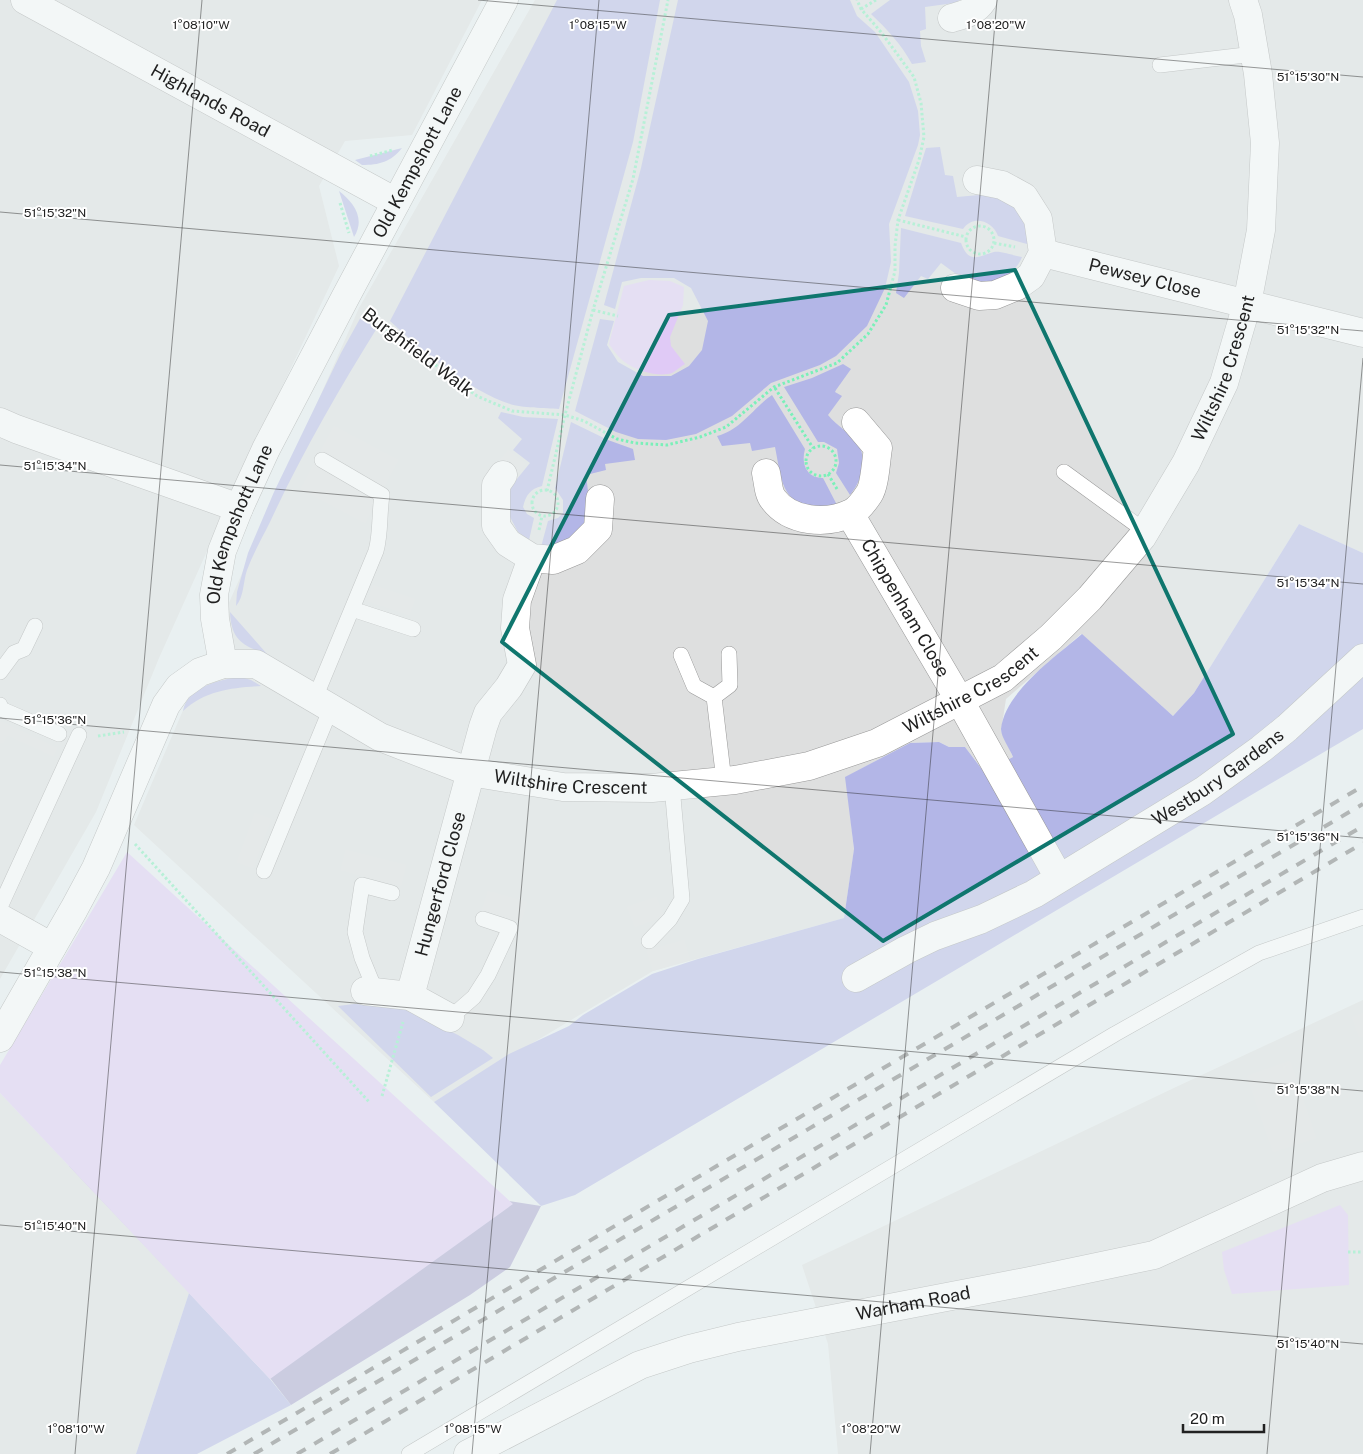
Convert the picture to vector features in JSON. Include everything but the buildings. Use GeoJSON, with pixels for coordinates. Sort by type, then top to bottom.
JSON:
{"type":"FeatureCollection","features":[{"type":"Feature","properties":{"kind":"street","name":"Highlands Road"},"geometry":{"type":"LineString","coordinates":[[25,0],[396,202]]}},
{"type":"Feature","properties":{"kind":"street","name":"Old Kempshott Lane"},"geometry":{"type":"LineString","coordinates":[[223,664],[215,619],[214,595],[222,551],[239,508],[266,449],[344,298],[504,0]]}},
{"type":"Feature","properties":{"kind":"street"},"geometry":{"type":"LineString","coordinates":[[952,18],[977,9],[983,0]]}},
{"type":"Feature","properties":{"kind":"street","name":"Wiltshire Crescent"},"geometry":{"type":"LineString","coordinates":[[223,664],[256,664],[380,737],[470,772],[563,787],[652,788],[724,781],[809,766],[877,743],[1003,678],[1051,637],[1090,598],[1145,531],[1186,463],[1224,382],[1247,304],[1261,230],[1265,143],[1248,15],[1243,0]]}},
{"type":"Feature","properties":{"kind":"street"},"geometry":{"type":"LineString","coordinates":[[954,288],[979,296],[995,295],[1017,286],[1031,276],[1043,253],[1038,219],[1024,197],[1002,185],[977,180]]}},
{"type":"Feature","properties":{"kind":"street","name":"Pewsey Close"},"geometry":{"type":"LineString","coordinates":[[1043,253],[1363,333]]}},
{"type":"Feature","properties":{"kind":"street"},"geometry":{"type":"LineString","coordinates":[[0,422],[239,508]]}},
{"type":"Feature","properties":{"kind":"street"},"geometry":{"type":"LineString","coordinates":[[766,473],[771,498],[782,508],[801,518],[823,521],[850,514],[856,510],[871,492],[878,448],[856,422]]}},
{"type":"Feature","properties":{"kind":"street"},"geometry":{"type":"LineString","coordinates":[[503,475],[496,485],[496,526],[508,543],[532,558],[553,560],[577,550],[598,529],[600,499]]}},
{"type":"Feature","properties":{"kind":"street","name":"Chippenham Close"},"geometry":{"type":"LineString","coordinates":[[850,514],[960,701]]}},
{"type":"Feature","properties":{"kind":"street","name":"Hungerford Close"},"geometry":{"type":"LineString","coordinates":[[410,996],[470,772],[488,713],[509,687],[522,664],[515,628],[517,600],[532,558]]}},
{"type":"Feature","properties":{"kind":"street","name":"Westbury Gardens"},"geometry":{"type":"LineString","coordinates":[[856,978],[928,940],[1008,907],[1060,878],[1203,791],[1287,728],[1363,658]]}},
{"type":"Feature","properties":{"kind":"street"},"geometry":{"type":"LineString","coordinates":[[0,1038],[96,868],[166,706],[179,687],[200,672],[223,664]]}},
{"type":"Feature","properties":{"kind":"street"},"geometry":{"type":"LineString","coordinates":[[960,701],[1060,878]]}},
{"type":"Feature","properties":{"kind":"street"},"geometry":{"type":"LineString","coordinates":[[0,918],[52,947]]}},
{"type":"Feature","properties":{"kind":"street"},"geometry":{"type":"LineString","coordinates":[[371,992],[410,996],[450,1018]]}},
{"type":"Feature","properties":{"kind":"street","name":"Warham Road"},"geometry":{"type":"LineString","coordinates":[[468,1454],[640,1365],[689,1349],[738,1337],[1087,1270],[1154,1255],[1322,1178],[1363,1166]]}},
{"type":"Feature","properties":{"kind":"lane"},"geometry":{"type":"LineString","coordinates":[[1160,66],[1254,54]]}},
{"type":"Feature","properties":{"kind":"lane"},"geometry":{"type":"LineString","coordinates":[[264,871],[323,703],[352,609],[376,551],[379,538],[379,515],[382,495],[322,460]]}},
{"type":"Feature","properties":{"kind":"lane"},"geometry":{"type":"LineString","coordinates":[[1064,472],[1145,531]]}},
{"type":"Feature","properties":{"kind":"lane"},"geometry":{"type":"LineString","coordinates":[[352,609],[413,629]]}},
{"type":"Feature","properties":{"kind":"lane"},"geometry":{"type":"LineString","coordinates":[[0,672],[14,653],[24,649],[35,626]]}},
{"type":"Feature","properties":{"kind":"lane"},"geometry":{"type":"LineString","coordinates":[[714,697],[730,684],[729,654]]}},
{"type":"Feature","properties":{"kind":"lane"},"geometry":{"type":"LineString","coordinates":[[681,655],[694,686],[714,697]]}},
{"type":"Feature","properties":{"kind":"lane"},"geometry":{"type":"LineString","coordinates":[[714,697],[724,781]]}},
{"type":"Feature","properties":{"kind":"lane"},"geometry":{"type":"LineString","coordinates":[[0,705],[1,709],[59,734]]}},
{"type":"Feature","properties":{"kind":"lane"},"geometry":{"type":"LineString","coordinates":[[0,907],[79,735]]}},
{"type":"Feature","properties":{"kind":"lane"},"geometry":{"type":"LineString","coordinates":[[649,942],[670,919],[682,899],[672,786]]}},
{"type":"Feature","properties":{"kind":"lane"},"geometry":{"type":"LineString","coordinates":[[371,992],[355,932],[362,885],[392,892]]}},
{"type":"Feature","properties":{"kind":"lane"},"geometry":{"type":"LineString","coordinates":[[409,1454],[1158,1010],[1259,953],[1363,917]]}},
{"type":"Feature","properties":{"kind":"lane"},"geometry":{"type":"LineString","coordinates":[[450,1018],[474,997],[488,975],[510,928],[483,919]]}},
{"type":"Feature","properties":{"kind":"path"},"geometry":{"type":"LineString","coordinates":[[547,491],[593,310],[633,178],[668,0]]}},
{"type":"Feature","properties":{"kind":"path","name":"Burghfield Walk"},"geometry":{"type":"LineString","coordinates":[[344,298],[477,396],[512,411],[565,415],[584,421],[617,439],[635,443],[667,445],[700,438],[726,426],[774,387],[837,363],[868,334],[888,300],[895,271],[898,220],[919,160],[924,137],[921,103],[914,77],[881,32],[861,9],[857,0]]}},
{"type":"Feature","properties":{"kind":"path"},"geometry":{"type":"LineString","coordinates":[[861,9],[876,0]]}},
{"type":"Feature","properties":{"kind":"path"},"geometry":{"type":"LineString","coordinates":[[368,256],[351,242],[329,166],[407,146],[422,152]]}},
{"type":"Feature","properties":{"kind":"path"},"geometry":{"type":"LineString","coordinates":[[898,220],[966,237]]}},
{"type":"Feature","properties":{"kind":"path"},"geometry":{"type":"LineString","coordinates":[[983,226],[991,231],[994,243],[988,252],[979,254],[970,250],[966,237],[974,227],[983,226]]}},
{"type":"Feature","properties":{"kind":"path"},"geometry":{"type":"LineString","coordinates":[[593,310],[618,316]]}},
{"type":"Feature","properties":{"kind":"path"},"geometry":{"type":"LineString","coordinates":[[774,387],[813,448]]}},
{"type":"Feature","properties":{"kind":"path"},"geometry":{"type":"LineString","coordinates":[[827,447],[834,453],[836,463],[828,474],[818,476],[810,470],[806,461],[813,448],[827,447]]}},
{"type":"Feature","properties":{"kind":"path"},"geometry":{"type":"LineString","coordinates":[[547,491],[556,498],[558,506],[550,515],[542,516],[535,511],[532,503],[539,492],[547,491]]}},
{"type":"Feature","properties":{"kind":"path"},"geometry":{"type":"LineString","coordinates":[[116,823],[370,1103]]}},
{"type":"Feature","properties":{"kind":"path"},"geometry":{"type":"LineString","coordinates":[[382,1096],[410,996]]}},
{"type":"Feature","properties":{"kind":"path"},"geometry":{"type":"LineString","coordinates":[[1348,1252],[1363,1252]]}},
{"type":"Feature","properties":{"kind":"highlighted area"},"geometry":{"type":"Polygon","coordinates":[[[1015,270],[1233,734],[883,941],[502,642],[669,315],[1015,270]]]}},
{"type":"Feature","properties":{"kind":"shaded area"},"geometry":{"type":"Polygon","coordinates":[[[0,0],[482,0],[412,135],[345,141],[319,186],[339,266],[257,440],[159,658],[96,812],[0,979],[0,0]]]}},
{"type":"Feature","properties":{"kind":"shaded area"},"geometry":{"type":"Polygon","coordinates":[[[535,0],[1363,0],[1363,553],[1299,524],[1194,693],[1173,716],[1081,634],[1006,699],[1001,731],[1013,757],[984,772],[965,747],[949,747],[939,742],[910,743],[846,777],[854,850],[844,918],[653,971],[434,1102],[134,825],[228,605],[359,308],[535,0]]]}},
{"type":"Feature","properties":{"kind":"shaded area"},"geometry":{"type":"Polygon","coordinates":[[[557,0],[660,0],[633,142],[559,409],[510,404],[479,390],[431,357],[390,321],[557,0]]]}},
{"type":"Feature","properties":{"kind":"shaded area"},"geometry":{"type":"Polygon","coordinates":[[[678,0],[850,0],[857,16],[875,32],[909,82],[918,111],[920,135],[889,224],[891,262],[885,288],[867,326],[836,356],[820,365],[771,383],[732,416],[696,434],[666,440],[638,439],[616,432],[575,411],[600,319],[614,321],[607,345],[618,362],[643,376],[671,376],[689,366],[702,350],[708,321],[691,288],[674,278],[641,278],[622,282],[615,309],[604,305],[641,168],[678,0]]]}},
{"type":"Feature","properties":{"kind":"shaded area"},"geometry":{"type":"Polygon","coordinates":[[[890,0],[960,0],[954,3],[925,7],[926,29],[920,31],[921,46],[926,62],[912,64],[893,37],[871,14],[890,0]]]}},
{"type":"Feature","properties":{"kind":"shaded area"},"geometry":{"type":"Polygon","coordinates":[[[940,147],[945,175],[953,176],[957,197],[990,194],[1006,200],[1019,211],[1028,223],[1027,244],[998,236],[992,226],[982,221],[967,224],[963,229],[905,216],[926,148],[940,147]]]}},
{"type":"Feature","properties":{"kind":"shaded area"},"geometry":{"type":"Polygon","coordinates":[[[402,148],[394,157],[379,163],[362,165],[355,160],[402,148]]]}},
{"type":"Feature","properties":{"kind":"shaded area"},"geometry":{"type":"Polygon","coordinates":[[[339,191],[353,205],[358,217],[359,223],[354,237],[339,191]]]}},
{"type":"Feature","properties":{"kind":"shaded area"},"geometry":{"type":"Polygon","coordinates":[[[901,228],[961,243],[964,250],[971,257],[979,257],[997,252],[1022,257],[1014,270],[1008,275],[988,282],[972,281],[964,278],[941,263],[928,279],[921,276],[904,298],[896,293],[901,228]]]}},
{"type":"Feature","properties":{"kind":"shaded area"},"geometry":{"type":"Polygon","coordinates":[[[649,280],[670,281],[684,287],[683,305],[670,337],[671,346],[685,364],[672,373],[659,374],[636,369],[624,361],[609,344],[624,286],[649,280]]]}},
{"type":"Feature","properties":{"kind":"shaded area"},"geometry":{"type":"Polygon","coordinates":[[[362,315],[377,328],[334,399],[294,472],[249,564],[241,598],[236,606],[237,592],[248,553],[274,492],[341,353],[362,315]]]}},
{"type":"Feature","properties":{"kind":"shaded area"},"geometry":{"type":"Polygon","coordinates":[[[843,364],[851,369],[835,392],[842,396],[828,415],[854,439],[861,449],[863,456],[860,477],[850,495],[836,473],[839,463],[837,449],[824,442],[818,442],[784,387],[812,378],[843,364]]]}},
{"type":"Feature","properties":{"kind":"shaded area"},"geometry":{"type":"Polygon","coordinates":[[[772,395],[805,449],[804,464],[806,469],[812,475],[823,478],[837,505],[832,507],[806,506],[790,496],[781,479],[775,447],[752,451],[750,443],[722,446],[717,436],[740,424],[772,395]]]}},
{"type":"Feature","properties":{"kind":"shaded area"},"geometry":{"type":"Polygon","coordinates":[[[501,412],[523,417],[558,419],[542,486],[529,493],[523,507],[527,514],[534,518],[529,540],[518,532],[510,517],[508,498],[512,485],[530,463],[513,450],[522,439],[498,418],[501,412]]]}},
{"type":"Feature","properties":{"kind":"shaded area"},"geometry":{"type":"Polygon","coordinates":[[[571,422],[608,440],[633,449],[635,460],[605,464],[606,470],[586,475],[590,507],[589,515],[579,535],[559,546],[541,547],[548,521],[558,518],[563,513],[563,500],[555,488],[571,422]]]}},
{"type":"Feature","properties":{"kind":"shaded area"},"geometry":{"type":"Polygon","coordinates":[[[334,426],[398,460],[365,523],[301,489],[334,426]]]}},
{"type":"Feature","properties":{"kind":"shaded area"},"geometry":{"type":"Polygon","coordinates":[[[508,450],[525,464],[512,480],[495,467],[508,450]]]}},
{"type":"Feature","properties":{"kind":"shaded area"},"geometry":{"type":"Polygon","coordinates":[[[1299,524],[1363,553],[1363,729],[575,1195],[541,1206],[434,1102],[509,1054],[569,1026],[583,1015],[652,974],[698,959],[844,918],[854,849],[845,777],[910,743],[939,742],[949,747],[965,747],[984,772],[1013,757],[1001,732],[1005,715],[1012,702],[1033,676],[1082,634],[1173,716],[1194,693],[1299,524]]]}},
{"type":"Feature","properties":{"kind":"shaded area"},"geometry":{"type":"Polygon","coordinates":[[[373,585],[415,599],[409,615],[368,601],[373,585]]]}},
{"type":"Feature","properties":{"kind":"shaded area"},"geometry":{"type":"Polygon","coordinates":[[[230,612],[267,654],[251,648],[240,640],[233,629],[230,612]]]}},
{"type":"Feature","properties":{"kind":"shaded area"},"geometry":{"type":"Polygon","coordinates":[[[241,677],[261,686],[230,689],[210,694],[183,711],[191,696],[198,690],[215,682],[241,677]]]}},
{"type":"Feature","properties":{"kind":"shaded area"},"geometry":{"type":"Polygon","coordinates":[[[0,721],[57,748],[53,756],[7,735],[3,743],[0,742],[0,721]]]}},
{"type":"Feature","properties":{"kind":"shaded area"},"geometry":{"type":"Polygon","coordinates":[[[255,813],[271,819],[253,868],[237,862],[255,813]]]}},
{"type":"Feature","properties":{"kind":"shaded area"},"geometry":{"type":"Polygon","coordinates":[[[346,850],[406,865],[401,886],[341,870],[346,850]]]}},
{"type":"Feature","properties":{"kind":"shaded area"},"geometry":{"type":"Polygon","coordinates":[[[127,852],[513,1204],[270,1379],[0,1093],[0,1065],[127,852]]]}},
{"type":"Feature","properties":{"kind":"shaded area"},"geometry":{"type":"Polygon","coordinates":[[[488,891],[527,902],[521,922],[482,910],[488,891]]]}},
{"type":"Feature","properties":{"kind":"shaded area"},"geometry":{"type":"Polygon","coordinates":[[[656,897],[664,916],[635,927],[627,907],[656,897]]]}},
{"type":"Feature","properties":{"kind":"shaded area"},"geometry":{"type":"Polygon","coordinates":[[[684,940],[690,960],[653,971],[647,951],[684,940]]]}},
{"type":"Feature","properties":{"kind":"shaded area"},"geometry":{"type":"Polygon","coordinates":[[[1363,1000],[1363,1454],[838,1454],[828,1344],[802,1265],[1363,1000]]]}},
{"type":"Feature","properties":{"kind":"shaded area"},"geometry":{"type":"Polygon","coordinates":[[[354,1004],[401,1007],[458,1035],[493,1058],[431,1097],[338,1006],[354,1004]]]}},
{"type":"Feature","properties":{"kind":"shaded area"},"geometry":{"type":"Polygon","coordinates":[[[1363,1013],[1363,1036],[1359,1037],[1352,1017],[1363,1013]]]}},
{"type":"Feature","properties":{"kind":"shaded area"},"geometry":{"type":"Polygon","coordinates":[[[1290,1061],[1316,1138],[1273,1152],[1247,1076],[1290,1061]]]}},
{"type":"Feature","properties":{"kind":"shaded area"},"geometry":{"type":"Polygon","coordinates":[[[0,1093],[189,1293],[136,1454],[0,1454],[0,1093]]]}},
{"type":"Feature","properties":{"kind":"shaded area"},"geometry":{"type":"Polygon","coordinates":[[[115,1162],[509,1201],[541,1206],[510,1267],[470,1295],[291,1405],[270,1378],[69,1166],[115,1162]]]}},
{"type":"Feature","properties":{"kind":"shaded area"},"geometry":{"type":"Polygon","coordinates":[[[1340,1205],[1348,1215],[1349,1285],[1232,1294],[1224,1270],[1222,1252],[1340,1205]]]}},
{"type":"Feature","properties":{"kind":"shaded area"},"geometry":{"type":"Polygon","coordinates":[[[189,1293],[270,1379],[291,1405],[197,1454],[136,1454],[189,1293]]]}},
{"type":"Feature","properties":{"kind":"railway"},"geometry":{"type":"LineString","coordinates":[[227,1454],[1363,786]]}},
{"type":"Feature","properties":{"kind":"railway"},"geometry":{"type":"LineString","coordinates":[[254,1454],[1363,804]]}},
{"type":"Feature","properties":{"kind":"railway"},"geometry":{"type":"LineString","coordinates":[[297,1454],[1363,826]]}},
{"type":"Feature","properties":{"kind":"railway"},"geometry":{"type":"LineString","coordinates":[[330,1454],[1363,843]]}}]}
